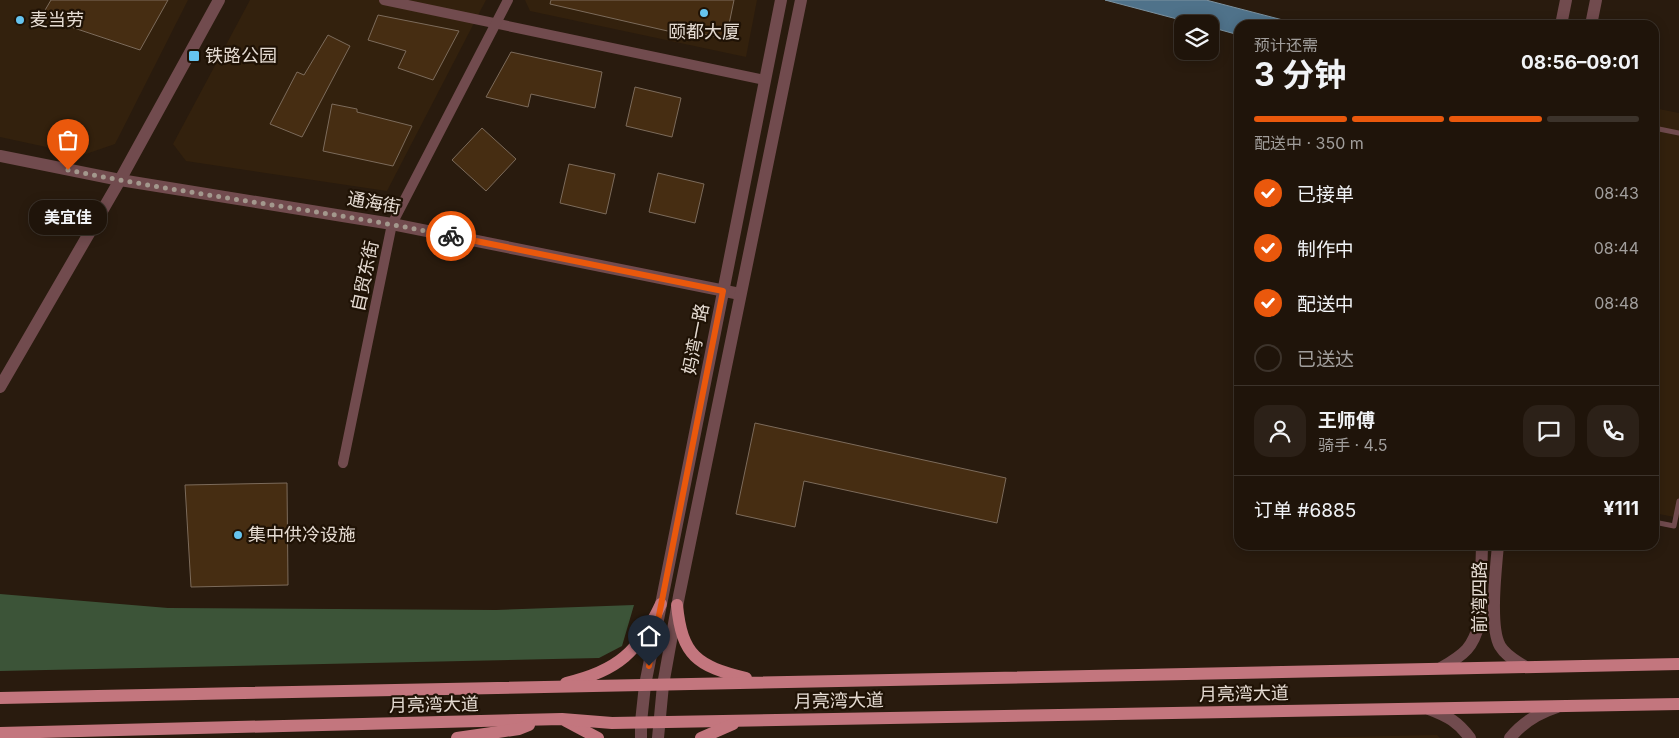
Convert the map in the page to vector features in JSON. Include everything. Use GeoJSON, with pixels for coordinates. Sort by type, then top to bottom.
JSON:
{"type":"FeatureCollection","features":[{"type":"Feature","properties":{"kind":"main road"},"geometry":{"type":"LineString","coordinates":[[545,687],[593,674],[610,667],[624,658],[643,637],[661,604]]}},
{"type":"Feature","properties":{"kind":"main road"},"geometry":{"type":"LineString","coordinates":[[677,604],[679,628],[686,646],[700,660],[712,669],[763,682]]}},
{"type":"Feature","properties":{"kind":"main road","name":"月亮湾大道"},"geometry":{"type":"LineString","coordinates":[[0,698],[1679,664]]}},
{"type":"Feature","properties":{"kind":"main road","name":"月亮湾大道"},"geometry":{"type":"LineString","coordinates":[[0,732],[562,719],[612,723],[1679,704]]}},
{"type":"Feature","properties":{"kind":"main road"},"geometry":{"type":"LineString","coordinates":[[562,719],[598,738]]}},
{"type":"Feature","properties":{"kind":"main road"},"geometry":{"type":"LineString","coordinates":[[457,738],[519,729],[543,720]]}},
{"type":"Feature","properties":{"kind":"main road"},"geometry":{"type":"LineString","coordinates":[[701,738],[729,725],[757,720]]}},
{"type":"Feature","properties":{"kind":"street"},"geometry":{"type":"LineString","coordinates":[[0,388],[120,180],[219,0]]}},
{"type":"Feature","properties":{"kind":"street"},"geometry":{"type":"LineString","coordinates":[[384,0],[765,80]]}},
{"type":"Feature","properties":{"kind":"street","name":"自贸东街"},"geometry":{"type":"LineString","coordinates":[[343,463],[392,224],[508,0]]}},
{"type":"Feature","properties":{"kind":"street","name":"妈湾一路"},"geometry":{"type":"LineString","coordinates":[[641,738],[645,685],[781,0]]}},
{"type":"Feature","properties":{"kind":"street","name":"妈湾一路"},"geometry":{"type":"LineString","coordinates":[[658,738],[663,684],[677,604],[801,0]]}},
{"type":"Feature","properties":{"kind":"street"},"geometry":{"type":"LineString","coordinates":[[1562,20],[1566,0]]}},
{"type":"Feature","properties":{"kind":"street"},"geometry":{"type":"LineString","coordinates":[[1591,20],[1596,0]]}},
{"type":"Feature","properties":{"kind":"street","name":"通海街"},"geometry":{"type":"LineString","coordinates":[[0,156],[120,180],[392,224],[740,294]]}},
{"type":"Feature","properties":{"kind":"street","name":"前湾四路"},"geometry":{"type":"LineString","coordinates":[[1441,668],[1461,656],[1470,646],[1477,632],[1480,621],[1482,550]]}},
{"type":"Feature","properties":{"kind":"street","name":"前湾四路"},"geometry":{"type":"LineString","coordinates":[[1498,550],[1495,625],[1497,640],[1506,655],[1524,666]]}},
{"type":"Feature","properties":{"kind":"street"},"geometry":{"type":"LineString","coordinates":[[1510,738],[1528,720],[1542,712],[1559,706]]}},
{"type":"Feature","properties":{"kind":"street"},"geometry":{"type":"LineString","coordinates":[[1427,708],[1446,715],[1461,726],[1470,738]]}},
{"type":"Feature","properties":{"kind":"lane"},"geometry":{"type":"LineString","coordinates":[[1659,129],[1679,133]]}},
{"type":"Feature","properties":{"kind":"lane"},"geometry":{"type":"LineString","coordinates":[[1659,523],[1674,526],[1679,501]]}},
{"type":"Feature","properties":{"kind":"shaded area"},"geometry":{"type":"Polygon","coordinates":[[[0,0],[188,0],[115,144],[83,155],[0,137],[0,0]]]}},
{"type":"Feature","properties":{"kind":"shaded area"},"geometry":{"type":"Polygon","coordinates":[[[250,0],[486,0],[387,191],[186,161],[173,144],[250,0]]]}},
{"type":"Feature","properties":{"kind":"shaded area"},"geometry":{"type":"Polygon","coordinates":[[[525,0],[757,0],[746,57],[530,11],[525,0]]]}},
{"type":"Feature","properties":{"kind":"shaded area"},"geometry":{"type":"Polygon","coordinates":[[[1659,109],[1679,113],[1679,518],[1659,514],[1659,109]]]}},
{"type":"Feature","properties":{"kind":"shaded area"},"geometry":{"type":"Polygon","coordinates":[[[1437,735],[1440,738],[1297,738],[1437,735]]]}},
{"type":"Feature","properties":{"kind":"green space"},"geometry":{"type":"Polygon","coordinates":[[[0,594],[168,608],[496,610],[634,605],[622,646],[599,658],[0,671],[0,594]]]}},
{"type":"Feature","properties":{"kind":"water"},"geometry":{"type":"Polygon","coordinates":[[[1105,0],[1206,0],[1283,20],[1234,20],[1234,34],[1219,29],[1219,15],[1174,15],[1174,18],[1105,0]]]}},
{"type":"Feature","properties":{"kind":"building"},"geometry":{"type":"Polygon","coordinates":[[[51,0],[168,0],[140,50],[41,17],[51,0]]]}},
{"type":"Feature","properties":{"kind":"building"},"geometry":{"type":"Polygon","coordinates":[[[551,0],[734,0],[726,39],[673,27],[672,32],[550,4],[551,0]]]}},
{"type":"Feature","properties":{"kind":"building"},"geometry":{"type":"Polygon","coordinates":[[[378,15],[459,31],[433,80],[398,68],[406,51],[368,40],[378,15]]]}},
{"type":"Feature","properties":{"kind":"building"},"geometry":{"type":"Polygon","coordinates":[[[328,35],[350,46],[302,137],[270,124],[297,72],[304,75],[328,35]]]}},
{"type":"Feature","properties":{"kind":"building"},"geometry":{"type":"Polygon","coordinates":[[[511,52],[602,72],[595,108],[531,94],[528,107],[486,97],[511,52]]]}},
{"type":"Feature","properties":{"kind":"building"},"geometry":{"type":"Polygon","coordinates":[[[635,87],[681,98],[672,137],[626,126],[635,87]]]}},
{"type":"Feature","properties":{"kind":"building"},"geometry":{"type":"Polygon","coordinates":[[[332,104],[357,109],[357,112],[412,126],[393,166],[323,151],[332,104]]]}},
{"type":"Feature","properties":{"kind":"building"},"geometry":{"type":"Polygon","coordinates":[[[482,128],[516,159],[486,191],[452,160],[482,128]]]}},
{"type":"Feature","properties":{"kind":"building"},"geometry":{"type":"Polygon","coordinates":[[[569,164],[615,174],[606,214],[560,203],[569,164]]]}},
{"type":"Feature","properties":{"kind":"building"},"geometry":{"type":"Polygon","coordinates":[[[658,173],[704,184],[695,223],[649,212],[658,173]]]}},
{"type":"Feature","properties":{"kind":"building"},"geometry":{"type":"Polygon","coordinates":[[[755,423],[1006,478],[997,523],[804,481],[795,527],[736,514],[755,423]]]}},
{"type":"Feature","properties":{"kind":"building","name":"集中供冷设施"},"geometry":{"type":"Polygon","coordinates":[[[287,483],[288,585],[191,587],[185,485],[287,483]]]}},
{"type":"Feature","properties":{"kind":"way so far"},"geometry":{"type":"LineString","coordinates":[[68,170],[392,224],[451,236]]}},
{"type":"Feature","properties":{"kind":"place","name":"颐都大厦"},"geometry":{"type":"Point","coordinates":[704,13]}},
{"type":"Feature","properties":{"kind":"place","name":"麦当劳"},"geometry":{"type":"Point","coordinates":[20,20]}},
{"type":"Feature","properties":{"kind":"place","name":"铁路公园"},"geometry":{"type":"Point","coordinates":[194,56]}},
{"type":"Feature","properties":{"kind":"place","name":"美宜佳"},"geometry":{"type":"Point","coordinates":[68,170]}},
{"type":"Feature","properties":{"kind":"place","name":"集中供冷设施"},"geometry":{"type":"Point","coordinates":[238,535]}},
{"type":"Feature","properties":{"kind":"route"},"geometry":{"type":"LineString","coordinates":[[451,236],[723,291],[649,666]]}}]}
